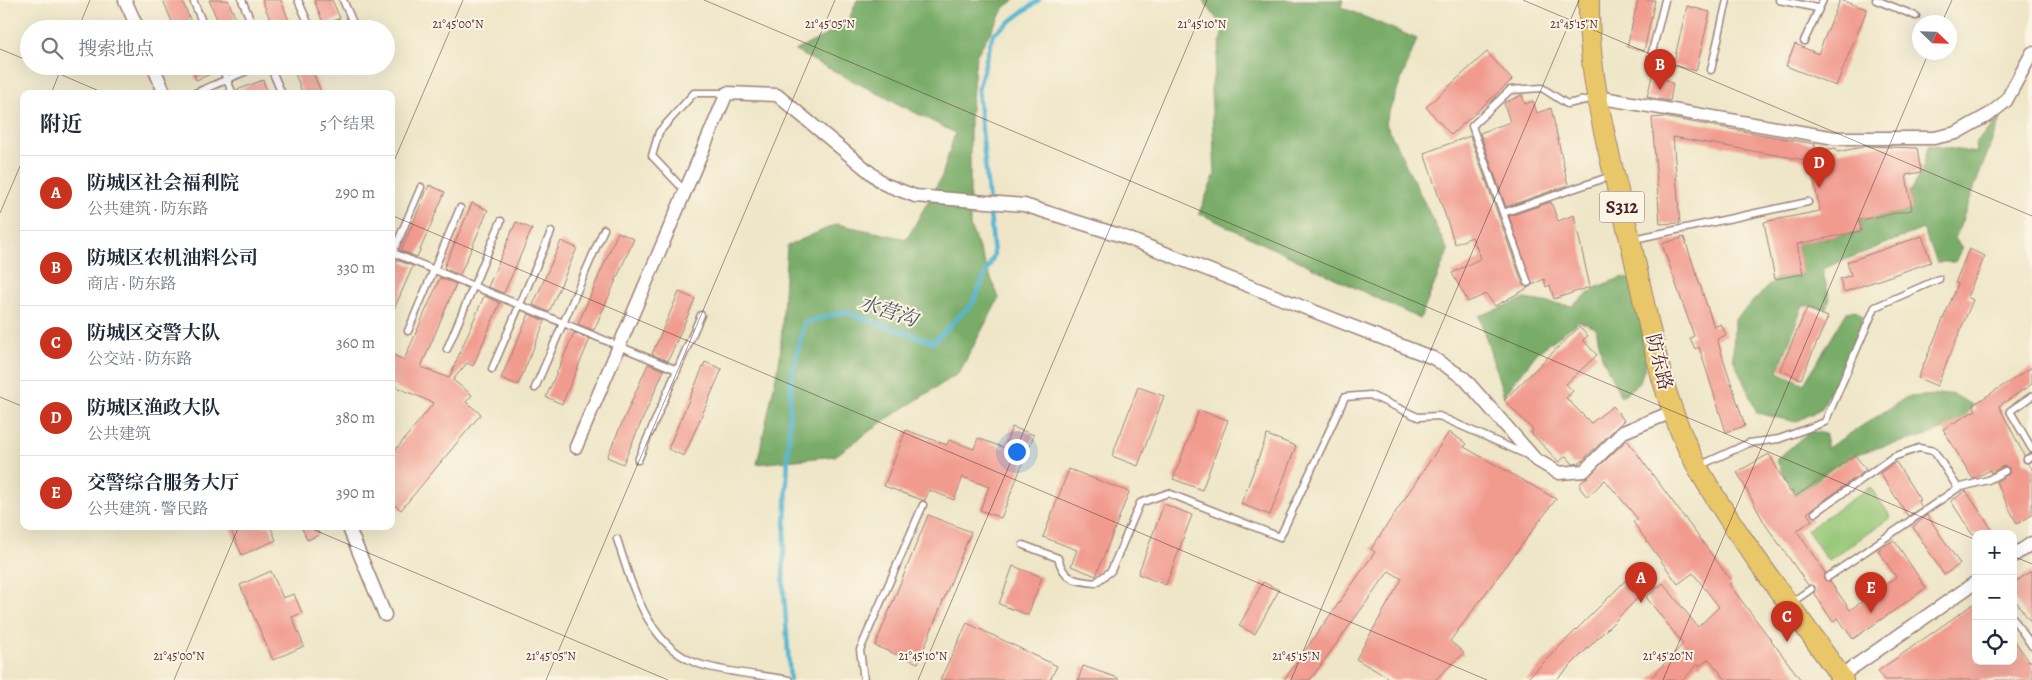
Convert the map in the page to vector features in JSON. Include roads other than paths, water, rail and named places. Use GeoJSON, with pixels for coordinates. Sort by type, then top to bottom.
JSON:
{"type":"FeatureCollection","features":[{"type":"Feature","properties":{"kind":"main road","name":"防东路"},"geometry":{"type":"LineString","coordinates":[[1589,0],[1588,26],[1597,97],[1672,412],[1697,467],[1727,516],[1790,604],[1839,679]]}},
{"type":"Feature","properties":{"kind":"street"},"geometry":{"type":"LineString","coordinates":[[125,0],[134,20]]}},
{"type":"Feature","properties":{"kind":"street"},"geometry":{"type":"LineString","coordinates":[[1597,97],[1835,138],[1934,138],[1956,133],[1990,114],[2006,100],[2032,53]]}},
{"type":"Feature","properties":{"kind":"street"},"geometry":{"type":"LineString","coordinates":[[157,75],[163,90]]}},
{"type":"Feature","properties":{"kind":"street"},"geometry":{"type":"LineString","coordinates":[[576,447],[727,93],[777,94],[884,184],[914,196],[1024,206],[1119,235],[1434,358],[1464,378],[1535,459],[1559,473],[1584,471],[1623,432],[1672,412]]}},
{"type":"Feature","properties":{"kind":"street"},"geometry":{"type":"LineString","coordinates":[[350,530],[385,615]]}},
{"type":"Feature","properties":{"kind":"street"},"geometry":{"type":"LineString","coordinates":[[2017,553],[2032,544]]}},
{"type":"Feature","properties":{"kind":"street"},"geometry":{"type":"LineString","coordinates":[[1839,679],[1972,585]]}},
{"type":"Feature","properties":{"kind":"lane"},"geometry":{"type":"LineString","coordinates":[[193,0],[201,20]]}},
{"type":"Feature","properties":{"kind":"lane"},"geometry":{"type":"LineString","coordinates":[[242,0],[250,20]]}},
{"type":"Feature","properties":{"kind":"lane"},"geometry":{"type":"LineString","coordinates":[[298,0],[306,20]]}},
{"type":"Feature","properties":{"kind":"lane"},"geometry":{"type":"LineString","coordinates":[[343,0],[351,20]]}},
{"type":"Feature","properties":{"kind":"lane"},"geometry":{"type":"LineString","coordinates":[[1651,56],[1665,0]]}},
{"type":"Feature","properties":{"kind":"lane"},"geometry":{"type":"LineString","coordinates":[[1711,70],[1727,0]]}},
{"type":"Feature","properties":{"kind":"lane"},"geometry":{"type":"LineString","coordinates":[[1779,0],[1817,8]]}},
{"type":"Feature","properties":{"kind":"lane"},"geometry":{"type":"LineString","coordinates":[[1804,41],[1817,8],[1823,0]]}},
{"type":"Feature","properties":{"kind":"lane"},"geometry":{"type":"LineString","coordinates":[[1876,0],[1914,15]]}},
{"type":"Feature","properties":{"kind":"lane"},"geometry":{"type":"LineString","coordinates":[[225,75],[231,90]]}},
{"type":"Feature","properties":{"kind":"lane"},"geometry":{"type":"LineString","coordinates":[[203,90],[238,75]]}},
{"type":"Feature","properties":{"kind":"lane"},"geometry":{"type":"LineString","coordinates":[[274,75],[280,90]]}},
{"type":"Feature","properties":{"kind":"lane"},"geometry":{"type":"LineString","coordinates":[[1528,283],[1472,126],[1510,90],[1542,88],[1567,104],[1597,97]]}},
{"type":"Feature","properties":{"kind":"lane"},"geometry":{"type":"LineString","coordinates":[[685,191],[652,156],[659,132],[694,94],[727,93]]}},
{"type":"Feature","properties":{"kind":"lane"},"geometry":{"type":"LineString","coordinates":[[1503,213],[1615,175]]}},
{"type":"Feature","properties":{"kind":"lane"},"geometry":{"type":"LineString","coordinates":[[395,246],[421,187]]}},
{"type":"Feature","properties":{"kind":"lane"},"geometry":{"type":"LineString","coordinates":[[1630,240],[1808,202]]}},
{"type":"Feature","properties":{"kind":"lane"},"geometry":{"type":"LineString","coordinates":[[408,331],[460,208]]}},
{"type":"Feature","properties":{"kind":"lane"},"geometry":{"type":"LineString","coordinates":[[448,349],[501,221]]}},
{"type":"Feature","properties":{"kind":"lane"},"geometry":{"type":"LineString","coordinates":[[535,388],[604,228]]}},
{"type":"Feature","properties":{"kind":"lane"},"geometry":{"type":"LineString","coordinates":[[492,370],[551,232]]}},
{"type":"Feature","properties":{"kind":"lane"},"geometry":{"type":"LineString","coordinates":[[395,254],[435,268],[677,370]]}},
{"type":"Feature","properties":{"kind":"lane"},"geometry":{"type":"LineString","coordinates":[[1697,467],[1749,443],[1779,439],[1825,422],[1875,307],[1939,279]]}},
{"type":"Feature","properties":{"kind":"lane"},"geometry":{"type":"LineString","coordinates":[[638,460],[701,314]]}},
{"type":"Feature","properties":{"kind":"lane"},"geometry":{"type":"LineString","coordinates":[[1023,545],[1058,558],[1061,570],[1074,580],[1095,583],[1111,571],[1140,503],[1168,494],[1280,537],[1345,397],[1370,394],[1418,417],[1440,416],[1535,459]]}},
{"type":"Feature","properties":{"kind":"lane"},"geometry":{"type":"LineString","coordinates":[[2032,396],[2010,411],[2032,449]]}},
{"type":"Feature","properties":{"kind":"lane"},"geometry":{"type":"LineString","coordinates":[[1816,513],[1893,457],[1919,448],[1934,451],[1958,488]]}},
{"type":"Feature","properties":{"kind":"lane"},"geometry":{"type":"LineString","coordinates":[[1828,577],[1958,488],[1988,480],[2005,471]]}},
{"type":"Feature","properties":{"kind":"lane"},"geometry":{"type":"LineString","coordinates":[[864,680],[860,650],[923,505]]}},
{"type":"Feature","properties":{"kind":"lane"},"geometry":{"type":"LineString","coordinates":[[617,539],[634,590],[654,630],[674,650],[700,664],[790,680]]}},
{"type":"Feature","properties":{"kind":"lane"},"geometry":{"type":"LineString","coordinates":[[1790,604],[1810,589]]}},
{"type":"Feature","properties":{"kind":"lane"},"geometry":{"type":"LineString","coordinates":[[2014,620],[2032,646]]}},
{"type":"Feature","properties":{"kind":"waterway","name":"水营沟"},"geometry":{"type":"LineString","coordinates":[[790,680],[783,579],[791,381],[804,323],[844,312],[933,342],[973,303],[994,255],[978,90],[993,34],[1039,0]]}},
{"type":"Feature","properties":{"kind":"place","name":"防城区农机油料公司"},"geometry":{"type":"Point","coordinates":[1660,90]}},
{"type":"Feature","properties":{"kind":"place","name":"防城区渔政大队"},"geometry":{"type":"Point","coordinates":[1819,188]}},
{"type":"Feature","properties":{"kind":"place","name":"防城区社会福利院"},"geometry":{"type":"Point","coordinates":[1641,603]}},
{"type":"Feature","properties":{"kind":"place","name":"交警综合服务大厅"},"geometry":{"type":"Point","coordinates":[1871,613]}},
{"type":"Feature","properties":{"kind":"place","name":"防城区交警大队"},"geometry":{"type":"Point","coordinates":[1787,642]}}]}
